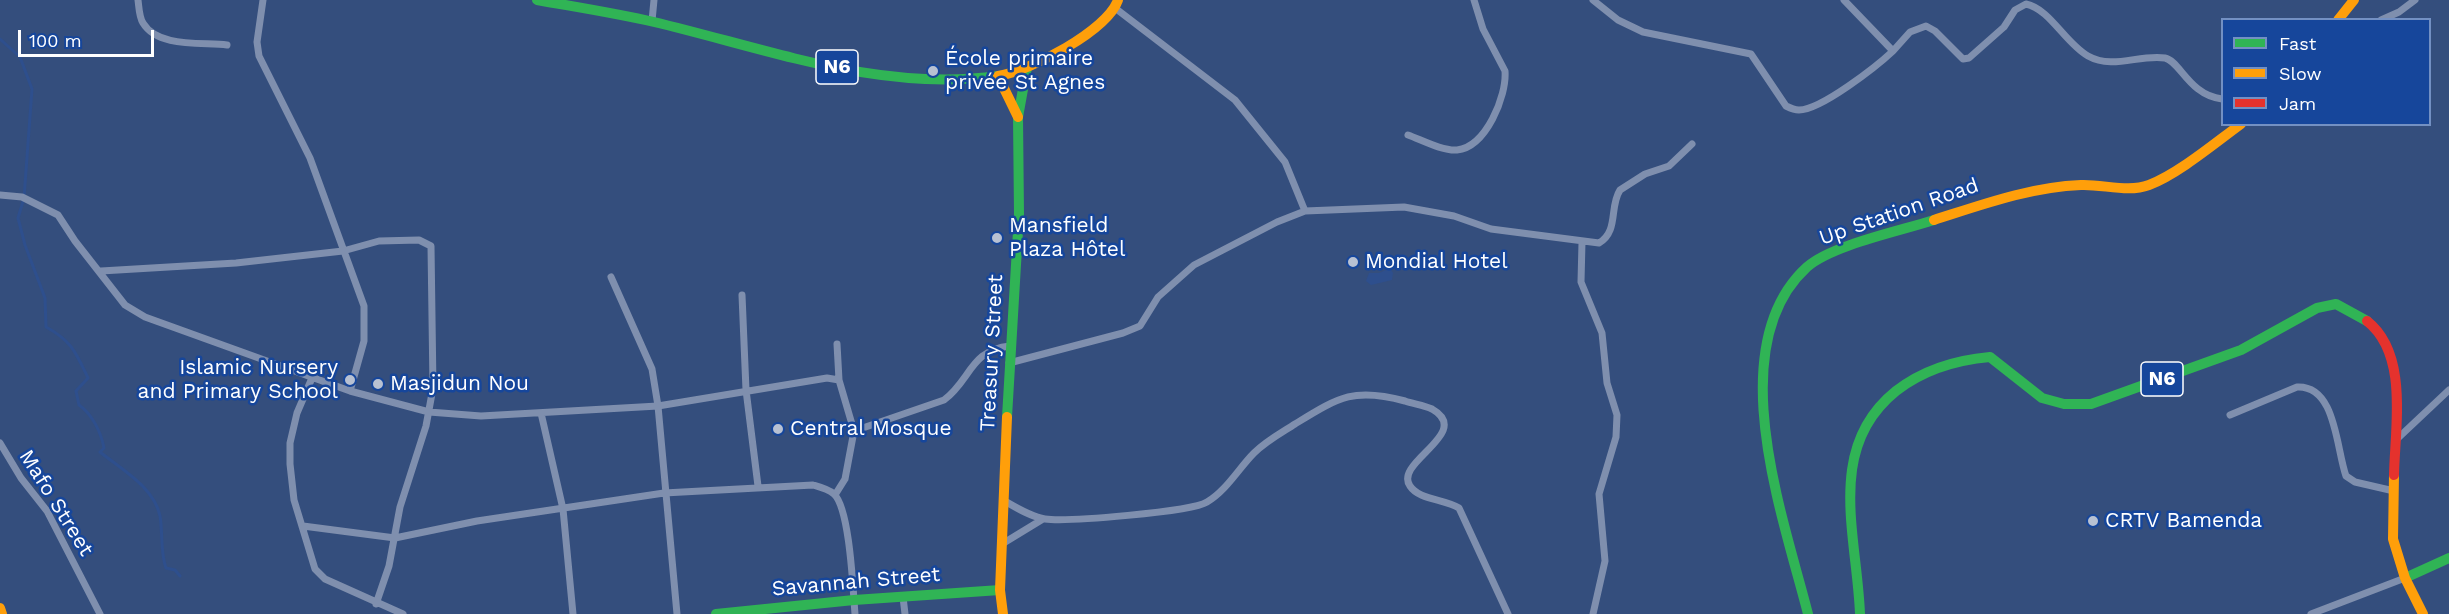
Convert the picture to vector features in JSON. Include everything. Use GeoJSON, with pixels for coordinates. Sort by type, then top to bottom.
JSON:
{"type":"FeatureCollection","features":[{"type":"Feature","properties":{"kind":"main road","name":"N6"},"geometry":{"type":"LineString","coordinates":[[537,0],[652,22],[797,59],[905,80],[952,81],[998,76],[1027,67],[1072,45],[1116,4]]}},
{"type":"Feature","properties":{"kind":"main road"},"geometry":{"type":"LineString","coordinates":[[2340,18],[2354,0]]}},
{"type":"Feature","properties":{"kind":"main road","name":"Treasury Street"},"geometry":{"type":"LineString","coordinates":[[1003,614],[1000,590],[1003,500],[1019,214],[1018,117],[1027,67]]}},
{"type":"Feature","properties":{"kind":"main road","name":"Treasury Street"},"geometry":{"type":"LineString","coordinates":[[998,76],[1018,117]]}},
{"type":"Feature","properties":{"kind":"main road","name":"Up Station Road"},"geometry":{"type":"LineString","coordinates":[[1808,614],[1771,469],[1765,426],[1764,366],[1770,331],[1781,298],[1808,267],[1828,253],[1994,201],[2081,185],[2128,188],[2150,185],[2193,159],[2238,126]]}},
{"type":"Feature","properties":{"kind":"main road","name":"N6"},"geometry":{"type":"LineString","coordinates":[[1860,614],[1850,505],[1850,471],[1858,438],[1871,410],[1885,396],[1931,369],[1968,358],[1990,357],[2042,398],[2064,404],[2091,404],[2241,350],[2317,308],[2336,303],[2358,314],[2377,329],[2388,346],[2396,398],[2392,539],[2405,578],[2423,614]]}},
{"type":"Feature","properties":{"kind":"main road"},"geometry":{"type":"LineString","coordinates":[[2405,578],[2449,558]]}},
{"type":"Feature","properties":{"kind":"main road","name":"Savannah Street"},"geometry":{"type":"LineString","coordinates":[[716,614],[759,612],[854,600],[1000,590]]}},
{"type":"Feature","properties":{"kind":"main road"},"geometry":{"type":"LineString","coordinates":[[0,608],[2,614]]}},
{"type":"Feature","properties":{"kind":"street"},"geometry":{"type":"LineString","coordinates":[[138,0],[142,21],[150,32],[160,39],[228,45]]}},
{"type":"Feature","properties":{"kind":"street"},"geometry":{"type":"LineString","coordinates":[[263,0],[257,42],[259,56],[310,158],[364,306],[364,341],[350,392]]}},
{"type":"Feature","properties":{"kind":"street"},"geometry":{"type":"LineString","coordinates":[[652,22],[654,0]]}},
{"type":"Feature","properties":{"kind":"street"},"geometry":{"type":"LineString","coordinates":[[1408,135],[1457,150],[1471,143],[1495,118],[1505,71],[1483,29],[1474,0]]}},
{"type":"Feature","properties":{"kind":"street"},"geometry":{"type":"LineString","coordinates":[[1593,0],[1618,20],[1643,32],[1751,54],[1786,106],[1799,110],[1812,107],[1827,99],[1893,51],[1910,32],[1926,26],[1935,31],[1963,59],[1969,58],[2004,27],[2015,10],[2026,4],[2043,12],[2055,27],[2088,55],[2100,60],[2118,62],[2164,58],[2173,61],[2188,83],[2200,91],[2221,98]]}},
{"type":"Feature","properties":{"kind":"street"},"geometry":{"type":"LineString","coordinates":[[1844,0],[1893,51]]}},
{"type":"Feature","properties":{"kind":"street"},"geometry":{"type":"LineString","coordinates":[[2386,18],[2399,12],[2415,0]]}},
{"type":"Feature","properties":{"kind":"street"},"geometry":{"type":"LineString","coordinates":[[1116,4],[1235,100],[1285,162],[1305,211]]}},
{"type":"Feature","properties":{"kind":"street"},"geometry":{"type":"LineString","coordinates":[[1009,363],[1123,333],[1140,326],[1158,297],[1194,265],[1277,222],[1305,211],[1404,207],[1454,216],[1491,229],[1594,244],[1606,237],[1613,225],[1620,190],[1638,178],[1669,166],[1692,144]]}},
{"type":"Feature","properties":{"kind":"street"},"geometry":{"type":"LineString","coordinates":[[0,195],[22,197],[58,215],[75,241],[101,271],[125,305],[145,317],[350,392],[429,412],[481,416],[658,406],[827,378],[840,380]]}},
{"type":"Feature","properties":{"kind":"street"},"geometry":{"type":"LineString","coordinates":[[101,271],[236,263],[343,250],[379,241],[419,240],[430,246],[434,387],[429,412],[400,507],[395,538],[376,604]]}},
{"type":"Feature","properties":{"kind":"street"},"geometry":{"type":"LineString","coordinates":[[1582,242],[1580,272],[1582,290],[1602,333],[1607,383],[1617,416],[1616,437],[1599,494],[1605,561],[1593,614]]}},
{"type":"Feature","properties":{"kind":"street"},"geometry":{"type":"LineString","coordinates":[[611,277],[652,369],[658,406],[676,614]]}},
{"type":"Feature","properties":{"kind":"street"},"geometry":{"type":"LineString","coordinates":[[742,295],[746,390],[758,486]]}},
{"type":"Feature","properties":{"kind":"street"},"geometry":{"type":"LineString","coordinates":[[835,495],[845,479],[854,431],[840,380],[837,344]]}},
{"type":"Feature","properties":{"kind":"street"},"geometry":{"type":"LineString","coordinates":[[854,431],[944,400],[955,392],[970,367],[980,357],[989,350],[1010,346]]}},
{"type":"Feature","properties":{"kind":"street"},"geometry":{"type":"LineString","coordinates":[[312,378],[297,413],[290,444],[294,500],[312,561],[319,575],[376,604],[403,614]]}},
{"type":"Feature","properties":{"kind":"street"},"geometry":{"type":"LineString","coordinates":[[2230,415],[2297,387],[2307,386],[2318,393],[2328,405],[2346,476],[2355,482],[2394,491]]}},
{"type":"Feature","properties":{"kind":"street"},"geometry":{"type":"LineString","coordinates":[[2395,441],[2449,390]]}},
{"type":"Feature","properties":{"kind":"street"},"geometry":{"type":"LineString","coordinates":[[1003,500],[1043,519],[1108,517],[1204,505],[1218,494],[1261,446],[1328,403],[1362,393],[1380,394],[1432,409],[1440,417],[1444,426],[1441,437],[1410,469],[1407,477],[1409,485],[1417,493],[1450,502],[1459,508],[1508,614]]}},
{"type":"Feature","properties":{"kind":"street"},"geometry":{"type":"LineString","coordinates":[[541,414],[563,509],[573,614]]}},
{"type":"Feature","properties":{"kind":"street","name":"Mafo Street"},"geometry":{"type":"LineString","coordinates":[[0,442],[21,478],[47,511],[100,614]]}},
{"type":"Feature","properties":{"kind":"street"},"geometry":{"type":"LineString","coordinates":[[303,526],[395,538],[477,521],[664,493],[758,486],[813,485],[835,495],[841,505],[848,536],[855,614]]}},
{"type":"Feature","properties":{"kind":"street"},"geometry":{"type":"LineString","coordinates":[[1002,544],[1043,519]]}},
{"type":"Feature","properties":{"kind":"street"},"geometry":{"type":"LineString","coordinates":[[2311,614],[2405,578]]}},
{"type":"Feature","properties":{"kind":"street"},"geometry":{"type":"LineString","coordinates":[[903,597],[905,614]]}},
{"type":"Feature","properties":{"kind":"water"},"geometry":{"type":"Polygon","coordinates":[[[1390,268],[1393,273],[1392,280],[1371,285],[1366,281],[1369,273],[1379,273],[1390,268]]]}},
{"type":"Feature","properties":{"kind":"waterway"},"geometry":{"type":"LineString","coordinates":[[0,39],[20,57],[32,89],[24,198],[18,218],[25,245],[45,298],[46,327],[62,337],[80,361],[88,378],[76,391],[79,405],[92,418],[101,436],[104,448],[100,452],[136,479],[151,496],[160,516],[166,568],[175,570],[180,576]]}},
{"type":"Feature","properties":{"kind":"traffic: fast"},"geometry":{"type":"LineString","coordinates":[[537,0],[639,19],[824,65],[867,73],[910,78],[954,79],[998,76]]}},
{"type":"Feature","properties":{"kind":"traffic: fast"},"geometry":{"type":"LineString","coordinates":[[1007,417],[1019,214],[1018,117],[1027,67]]}},
{"type":"Feature","properties":{"kind":"traffic: fast"},"geometry":{"type":"LineString","coordinates":[[1808,614],[1785,531],[1766,434],[1763,386],[1767,341],[1781,301],[1807,267],[1818,259],[1849,245],[1934,220]]}},
{"type":"Feature","properties":{"kind":"traffic: fast"},"geometry":{"type":"LineString","coordinates":[[1860,614],[1851,524],[1850,494],[1853,466],[1860,439],[1874,414],[1896,391],[1917,377],[1940,367],[1990,357],[2042,398],[2064,404],[2091,404],[2241,350],[2317,308],[2336,304],[2367,321]]}},
{"type":"Feature","properties":{"kind":"traffic: fast"},"geometry":{"type":"LineString","coordinates":[[2405,578],[2449,558]]}},
{"type":"Feature","properties":{"kind":"traffic: fast"},"geometry":{"type":"LineString","coordinates":[[716,614],[854,600],[1000,590]]}},
{"type":"Feature","properties":{"kind":"traffic: slow"},"geometry":{"type":"LineString","coordinates":[[998,76],[1012,73],[1066,48],[1099,24],[1111,12],[1118,0]]}},
{"type":"Feature","properties":{"kind":"traffic: slow"},"geometry":{"type":"LineString","coordinates":[[2340,18],[2354,0]]}},
{"type":"Feature","properties":{"kind":"traffic: slow"},"geometry":{"type":"LineString","coordinates":[[998,76],[1018,117]]}},
{"type":"Feature","properties":{"kind":"traffic: slow"},"geometry":{"type":"LineString","coordinates":[[1934,220],[2043,189],[2081,185],[2124,188],[2149,185],[2184,166],[2238,126]]}},
{"type":"Feature","properties":{"kind":"traffic: slow"},"geometry":{"type":"LineString","coordinates":[[1003,614],[1000,590],[1007,417]]}},
{"type":"Feature","properties":{"kind":"traffic: slow"},"geometry":{"type":"LineString","coordinates":[[2394,475],[2393,539],[2405,578],[2423,614]]}},
{"type":"Feature","properties":{"kind":"traffic: slow"},"geometry":{"type":"LineString","coordinates":[[0,608],[2,614]]}},
{"type":"Feature","properties":{"kind":"traffic: jam"},"geometry":{"type":"LineString","coordinates":[[2367,321],[2380,335],[2389,352],[2394,372],[2397,392],[2394,475]]}},
{"type":"Feature","properties":{"kind":"place","name":"École primaire privée St Agnes"},"geometry":{"type":"Point","coordinates":[933,71]}},
{"type":"Feature","properties":{"kind":"place","name":"Mansfield Plaza Hôtel"},"geometry":{"type":"Point","coordinates":[997,238]}},
{"type":"Feature","properties":{"kind":"place","name":"Mondial Hotel"},"geometry":{"type":"Point","coordinates":[1353,262]}},
{"type":"Feature","properties":{"kind":"place","name":"Islamic Nursery and Primary School"},"geometry":{"type":"Point","coordinates":[350,380]}},
{"type":"Feature","properties":{"kind":"place","name":"Masjidun Nou"},"geometry":{"type":"Point","coordinates":[378,384]}},
{"type":"Feature","properties":{"kind":"place","name":"Central Mosque"},"geometry":{"type":"Point","coordinates":[778,429]}},
{"type":"Feature","properties":{"kind":"place","name":"CRTV Bamenda"},"geometry":{"type":"Point","coordinates":[2093,521]}}]}
